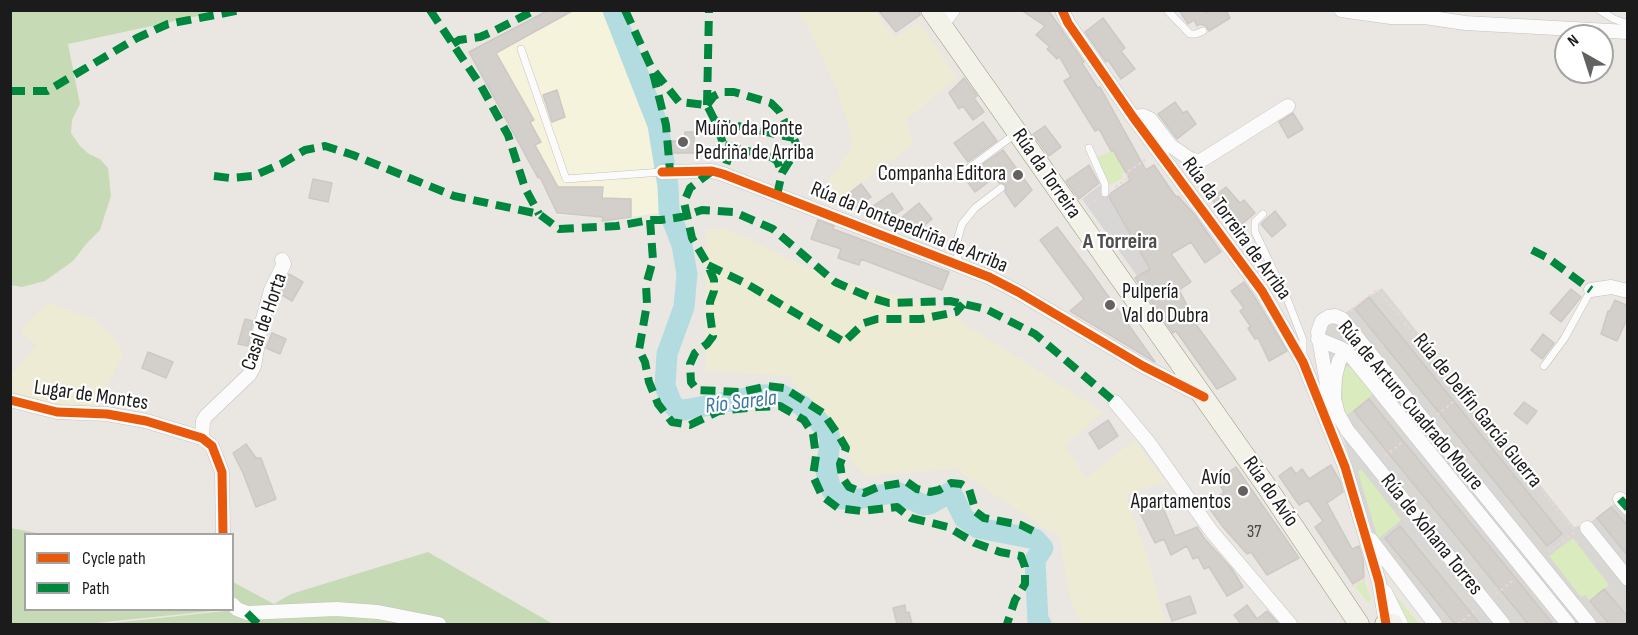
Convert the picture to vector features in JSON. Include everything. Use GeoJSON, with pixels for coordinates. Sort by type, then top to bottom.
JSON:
{"type":"FeatureCollection","features":[{"type":"Feature","properties":{"kind":"main road","name":"Rúa da Torreira"},"geometry":{"type":"LineString","coordinates":[[942,16],[1017,132],[1204,397]]}},
{"type":"Feature","properties":{"kind":"main road","name":"Rúa do Avío"},"geometry":{"type":"LineString","coordinates":[[1204,397],[1342,589],[1374,624]]}},
{"type":"Feature","properties":{"kind":"main road","name":"Rúa do Avío"},"geometry":{"type":"LineString","coordinates":[[1342,589],[1359,624]]}},
{"type":"Feature","properties":{"kind":"main road"},"geometry":{"type":"LineString","coordinates":[[1385,624],[1393,624]]}},
{"type":"Feature","properties":{"kind":"street","name":"Rúa da Torreira de Arriba"},"geometry":{"type":"LineString","coordinates":[[1062,10],[1068,23],[1133,117],[1262,291],[1303,362],[1345,467],[1365,534],[1385,624]]}},
{"type":"Feature","properties":{"kind":"street"},"geometry":{"type":"LineString","coordinates":[[1341,10],[1465,23],[1628,32]]}},
{"type":"Feature","properties":{"kind":"street","name":"Rúa da Torreira de Arriba"},"geometry":{"type":"LineString","coordinates":[[1133,117],[1143,116],[1150,119],[1171,146],[1190,159],[1199,162],[1288,106]]}},
{"type":"Feature","properties":{"kind":"street","name":"Rúa da Pontepedriña de Arriba"},"geometry":{"type":"LineString","coordinates":[[662,172],[712,171],[958,264],[1004,284],[1143,366],[1204,397]]}},
{"type":"Feature","properties":{"kind":"street","name":"Casal de Horta"},"geometry":{"type":"LineString","coordinates":[[202,438],[203,421],[206,416],[249,375],[254,366],[270,290],[284,264],[282,260]]}},
{"type":"Feature","properties":{"kind":"street"},"geometry":{"type":"LineString","coordinates":[[1591,290],[1611,287],[1628,291]]}},
{"type":"Feature","properties":{"kind":"street","name":"Rúa de Arturo Cuadrado Moure"},"geometry":{"type":"LineString","coordinates":[[1568,624],[1346,351],[1318,339],[1318,328],[1322,321],[1332,316],[1343,317],[1589,624]]}},
{"type":"Feature","properties":{"kind":"street"},"geometry":{"type":"LineString","coordinates":[[1318,339],[1330,402],[1330,428],[1347,430]]}},
{"type":"Feature","properties":{"kind":"street","name":"Rúa de Xohana Torres"},"geometry":{"type":"LineString","coordinates":[[1346,351],[1339,361],[1335,377],[1334,399],[1338,414],[1347,430],[1503,624]]}},
{"type":"Feature","properties":{"kind":"street","name":"Lugar de Montes"},"geometry":{"type":"LineString","coordinates":[[10,400],[57,412],[107,414],[146,421],[202,438]]}},
{"type":"Feature","properties":{"kind":"street"},"geometry":{"type":"LineString","coordinates":[[1115,402],[1149,443],[1212,532],[1290,624]]}},
{"type":"Feature","properties":{"kind":"street"},"geometry":{"type":"LineString","coordinates":[[202,438],[212,446],[222,472],[223,533]]}},
{"type":"Feature","properties":{"kind":"street"},"geometry":{"type":"LineString","coordinates":[[1345,467],[1358,445]]}},
{"type":"Feature","properties":{"kind":"street"},"geometry":{"type":"LineString","coordinates":[[1580,531],[1628,579]]}},
{"type":"Feature","properties":{"kind":"street"},"geometry":{"type":"LineString","coordinates":[[1365,534],[1434,624]]}},
{"type":"Feature","properties":{"kind":"street"},"geometry":{"type":"LineString","coordinates":[[1376,579],[1388,573],[1399,579]]}},
{"type":"Feature","properties":{"kind":"street","name":"Rúa da Torreira de Arriba"},"geometry":{"type":"LineString","coordinates":[[1376,579],[1396,611],[1401,624]]}},
{"type":"Feature","properties":{"kind":"street"},"geometry":{"type":"LineString","coordinates":[[234,606],[247,613],[336,609],[378,612],[439,624]]}},
{"type":"Feature","properties":{"kind":"lane"},"geometry":{"type":"LineString","coordinates":[[1167,10],[1190,34],[1203,31]]}},
{"type":"Feature","properties":{"kind":"lane"},"geometry":{"type":"LineString","coordinates":[[1599,10],[1628,24]]}},
{"type":"Feature","properties":{"kind":"lane"},"geometry":{"type":"LineString","coordinates":[[521,49],[566,179],[662,172]]}},
{"type":"Feature","properties":{"kind":"lane"},"geometry":{"type":"LineString","coordinates":[[968,169],[1017,132]]}},
{"type":"Feature","properties":{"kind":"lane"},"geometry":{"type":"LineString","coordinates":[[1089,148],[1108,191]]}},
{"type":"Feature","properties":{"kind":"lane"},"geometry":{"type":"LineString","coordinates":[[958,264],[957,241],[962,224],[975,208],[1002,188]]}},
{"type":"Feature","properties":{"kind":"lane"},"geometry":{"type":"LineString","coordinates":[[1263,214],[1255,222],[1255,232],[1288,301],[1303,340],[1303,362]]}},
{"type":"Feature","properties":{"kind":"lane"},"geometry":{"type":"LineString","coordinates":[[1544,366],[1564,339],[1591,290]]}},
{"type":"Feature","properties":{"kind":"path"},"geometry":{"type":"LineString","coordinates":[[1108,191],[1128,178],[1126,173],[1143,161]]}},
{"type":"Feature","properties":{"kind":"path"},"geometry":{"type":"LineString","coordinates":[[1433,418],[1463,394]]}},
{"type":"Feature","properties":{"kind":"path"},"geometry":{"type":"LineString","coordinates":[[1383,458],[1402,443]]}},
{"type":"Feature","properties":{"kind":"path"},"geometry":{"type":"LineString","coordinates":[[1547,554],[1580,531]]}},
{"type":"Feature","properties":{"kind":"path"},"geometry":{"type":"LineString","coordinates":[[1498,592],[1516,578]]}},
{"type":"Feature","properties":{"kind":"path"},"geometry":{"type":"LineString","coordinates":[[1342,589],[1376,579]]}},
{"type":"Feature","properties":{"kind":"path"},"geometry":{"type":"LineString","coordinates":[[1458,624],[1471,614]]}},
{"type":"Feature","properties":{"kind":"shaded area"},"geometry":{"type":"Polygon","coordinates":[[[548,11],[607,11],[652,121],[664,184],[666,212],[602,221],[602,217],[557,215],[540,178],[469,52],[548,11]]]}},
{"type":"Feature","properties":{"kind":"shaded area"},"geometry":{"type":"Polygon","coordinates":[[[798,11],[875,11],[894,38],[919,23],[957,77],[906,120],[913,144],[831,206],[821,200],[831,176],[851,150],[852,136],[837,90],[808,26],[798,11]]]}},
{"type":"Feature","properties":{"kind":"shaded area"},"geometry":{"type":"Polygon","coordinates":[[[1100,185],[1150,269],[1137,276],[1082,199],[1100,185]]]}},
{"type":"Feature","properties":{"kind":"shaded area"},"geometry":{"type":"Polygon","coordinates":[[[724,228],[830,278],[935,305],[1103,412],[1065,445],[1086,478],[1135,440],[1165,482],[1125,494],[1147,556],[1165,624],[1081,624],[1069,595],[1059,535],[956,469],[864,476],[789,376],[705,371],[706,231],[724,228]]]}},
{"type":"Feature","properties":{"kind":"shaded area"},"geometry":{"type":"Polygon","coordinates":[[[1382,288],[1574,527],[1591,522],[1620,499],[1627,508],[1627,624],[1441,624],[1376,544],[1314,343],[1319,318],[1345,313],[1382,288]]]}},
{"type":"Feature","properties":{"kind":"shaded area"},"geometry":{"type":"Polygon","coordinates":[[[49,303],[92,319],[112,335],[124,355],[98,406],[55,409],[11,390],[11,375],[36,346],[22,332],[23,328],[49,303]]]}},
{"type":"Feature","properties":{"kind":"green space"},"geometry":{"type":"Polygon","coordinates":[[[11,10],[221,11],[68,44],[80,104],[72,120],[71,133],[80,146],[89,154],[100,159],[108,168],[111,196],[100,230],[73,261],[45,281],[22,287],[10,285],[11,10]]]}},
{"type":"Feature","properties":{"kind":"green space"},"geometry":{"type":"Polygon","coordinates":[[[1113,150],[1125,172],[1121,175],[1123,178],[1108,186],[1094,159],[1113,150]]]}},
{"type":"Feature","properties":{"kind":"green space"},"geometry":{"type":"Polygon","coordinates":[[[1348,366],[1373,394],[1346,416],[1342,408],[1343,370],[1348,366]]]}},
{"type":"Feature","properties":{"kind":"green space"},"geometry":{"type":"Polygon","coordinates":[[[1361,469],[1401,520],[1378,539],[1358,472],[1361,469]]]}},
{"type":"Feature","properties":{"kind":"green space"},"geometry":{"type":"Polygon","coordinates":[[[11,528],[37,533],[24,533],[24,611],[212,611],[86,624],[11,624],[11,528]]]}},
{"type":"Feature","properties":{"kind":"green space"},"geometry":{"type":"Polygon","coordinates":[[[1573,538],[1609,585],[1590,601],[1585,595],[1581,597],[1549,556],[1573,538]]]}},
{"type":"Feature","properties":{"kind":"green space"},"geometry":{"type":"Polygon","coordinates":[[[428,552],[553,624],[103,624],[282,605],[234,608],[234,583],[274,604],[291,594],[428,552]]]}},
{"type":"Feature","properties":{"kind":"green space"},"geometry":{"type":"Polygon","coordinates":[[[1364,580],[1371,599],[1368,603],[1355,586],[1364,580]]]}},
{"type":"Feature","properties":{"kind":"green space"},"geometry":{"type":"Polygon","coordinates":[[[1387,585],[1419,624],[1410,624],[1387,585]]]}},
{"type":"Feature","properties":{"kind":"building"},"geometry":{"type":"Polygon","coordinates":[[[549,10],[574,10],[496,53],[534,120],[530,122],[541,142],[535,145],[558,187],[603,187],[602,198],[631,199],[631,217],[602,221],[603,217],[557,213],[540,177],[538,178],[469,52],[549,10]]]}},
{"type":"Feature","properties":{"kind":"building"},"geometry":{"type":"Polygon","coordinates":[[[878,10],[919,10],[920,15],[896,32],[878,10]]]}},
{"type":"Feature","properties":{"kind":"building"},"geometry":{"type":"Polygon","coordinates":[[[1021,10],[1048,10],[1084,62],[1082,63],[1098,88],[1100,87],[1146,170],[1154,165],[1176,197],[1178,196],[1194,214],[1221,252],[1205,263],[1191,242],[1171,254],[1191,282],[1179,290],[1189,309],[1186,311],[1236,379],[1217,389],[1176,331],[1173,333],[1135,278],[1150,269],[1109,197],[1111,193],[1130,180],[1099,129],[1095,131],[1064,81],[1071,77],[1059,56],[1057,59],[1047,49],[1050,47],[1036,35],[1045,26],[1021,10]]]}},
{"type":"Feature","properties":{"kind":"building"},"geometry":{"type":"Polygon","coordinates":[[[1179,10],[1226,10],[1230,18],[1209,31],[1206,26],[1200,24],[1197,26],[1194,20],[1188,24],[1179,10]]]}},
{"type":"Feature","properties":{"kind":"building"},"geometry":{"type":"Polygon","coordinates":[[[1103,18],[1125,48],[1121,51],[1135,69],[1121,79],[1085,32],[1103,18]]]}},
{"type":"Feature","properties":{"kind":"building"},"geometry":{"type":"Polygon","coordinates":[[[964,78],[977,96],[974,98],[984,112],[973,120],[963,106],[959,109],[949,93],[964,78]]]}},
{"type":"Feature","properties":{"kind":"building"},"geometry":{"type":"Polygon","coordinates":[[[557,90],[565,117],[552,122],[543,95],[557,90]]]}},
{"type":"Feature","properties":{"kind":"building"},"geometry":{"type":"Polygon","coordinates":[[[1175,102],[1183,113],[1187,111],[1196,124],[1177,139],[1158,114],[1175,102]]]}},
{"type":"Feature","properties":{"kind":"building"},"geometry":{"type":"Polygon","coordinates":[[[1293,113],[1303,129],[1288,138],[1279,122],[1293,113]]]}},
{"type":"Feature","properties":{"kind":"building"},"geometry":{"type":"Polygon","coordinates":[[[983,122],[997,141],[968,162],[954,143],[983,122]]]}},
{"type":"Feature","properties":{"kind":"building"},"geometry":{"type":"Polygon","coordinates":[[[1045,126],[1061,147],[1049,156],[1033,134],[1045,126]]]}},
{"type":"Feature","properties":{"kind":"building","name":"Muíño da Ponte Pedriña de Arriba"},"geometry":{"type":"Polygon","coordinates":[[[685,132],[694,132],[694,143],[702,143],[702,153],[672,153],[672,141],[684,141],[685,132]]]}},
{"type":"Feature","properties":{"kind":"building"},"geometry":{"type":"Polygon","coordinates":[[[1003,150],[1032,190],[1015,207],[1005,192],[1006,185],[999,183],[995,177],[975,192],[964,177],[1003,150]]]}},
{"type":"Feature","properties":{"kind":"building"},"geometry":{"type":"Polygon","coordinates":[[[1089,165],[1099,183],[1079,199],[1066,181],[1089,165]]]}},
{"type":"Feature","properties":{"kind":"building"},"geometry":{"type":"Polygon","coordinates":[[[313,179],[332,183],[328,202],[309,198],[313,179]]]}},
{"type":"Feature","properties":{"kind":"building"},"geometry":{"type":"Polygon","coordinates":[[[861,184],[871,197],[854,209],[837,203],[861,184]]]}},
{"type":"Feature","properties":{"kind":"building"},"geometry":{"type":"Polygon","coordinates":[[[1226,187],[1240,203],[1244,200],[1255,213],[1242,224],[1226,205],[1221,210],[1211,199],[1226,187]]]}},
{"type":"Feature","properties":{"kind":"building"},"geometry":{"type":"Polygon","coordinates":[[[892,193],[903,209],[884,222],[873,206],[892,193]]]}},
{"type":"Feature","properties":{"kind":"building"},"geometry":{"type":"Polygon","coordinates":[[[919,203],[932,219],[914,234],[901,218],[919,203]]]}},
{"type":"Feature","properties":{"kind":"building"},"geometry":{"type":"Polygon","coordinates":[[[1275,211],[1286,225],[1272,237],[1261,224],[1275,211]]]}},
{"type":"Feature","properties":{"kind":"building"},"geometry":{"type":"Polygon","coordinates":[[[818,220],[834,226],[833,229],[949,272],[942,290],[861,259],[859,265],[838,258],[841,249],[811,239],[818,220]]]}},
{"type":"Feature","properties":{"kind":"building"},"geometry":{"type":"Polygon","coordinates":[[[1057,227],[1155,362],[1070,311],[1084,299],[1040,240],[1057,227]]]}},
{"type":"Feature","properties":{"kind":"building"},"geometry":{"type":"Polygon","coordinates":[[[289,274],[303,282],[292,301],[279,293],[289,274]]]}},
{"type":"Feature","properties":{"kind":"building"},"geometry":{"type":"Polygon","coordinates":[[[1244,282],[1287,351],[1269,361],[1258,338],[1255,339],[1248,328],[1251,327],[1240,311],[1244,308],[1231,291],[1244,282]]]}},
{"type":"Feature","properties":{"kind":"building"},"geometry":{"type":"Polygon","coordinates":[[[1571,289],[1581,297],[1561,322],[1550,313],[1571,289]]]}},
{"type":"Feature","properties":{"kind":"building"},"geometry":{"type":"Polygon","coordinates":[[[1369,297],[1562,534],[1547,546],[1355,309],[1369,297]]]}},
{"type":"Feature","properties":{"kind":"building"},"geometry":{"type":"Polygon","coordinates":[[[1615,300],[1628,306],[1628,317],[1617,341],[1601,334],[1608,311],[1615,300]]]}},
{"type":"Feature","properties":{"kind":"building"},"geometry":{"type":"Polygon","coordinates":[[[245,319],[253,321],[248,346],[238,344],[245,319]]]}},
{"type":"Feature","properties":{"kind":"building"},"geometry":{"type":"Polygon","coordinates":[[[272,333],[286,339],[280,354],[266,348],[272,333]]]}},
{"type":"Feature","properties":{"kind":"building"},"geometry":{"type":"Polygon","coordinates":[[[1543,334],[1554,343],[1542,359],[1531,350],[1543,334]]]}},
{"type":"Feature","properties":{"kind":"building"},"geometry":{"type":"Polygon","coordinates":[[[148,352],[173,362],[166,378],[142,368],[148,352]]]}},
{"type":"Feature","properties":{"kind":"building"},"geometry":{"type":"Polygon","coordinates":[[[1369,399],[1553,624],[1528,624],[1354,411],[1369,399]]]}},
{"type":"Feature","properties":{"kind":"building"},"geometry":{"type":"Polygon","coordinates":[[[1524,402],[1537,411],[1527,424],[1514,414],[1524,402]]]}},
{"type":"Feature","properties":{"kind":"building"},"geometry":{"type":"Polygon","coordinates":[[[1108,420],[1118,436],[1099,449],[1089,433],[1108,420]]]}},
{"type":"Feature","properties":{"kind":"building"},"geometry":{"type":"Polygon","coordinates":[[[246,444],[256,458],[261,458],[276,499],[256,507],[233,453],[246,444]]]}},
{"type":"Feature","properties":{"kind":"building"},"geometry":{"type":"Polygon","coordinates":[[[1331,465],[1343,492],[1327,503],[1352,549],[1359,546],[1363,559],[1364,577],[1353,584],[1315,527],[1323,521],[1308,500],[1299,505],[1279,476],[1291,467],[1296,474],[1302,469],[1309,479],[1331,465]]]}},
{"type":"Feature","properties":{"kind":"building"},"geometry":{"type":"Polygon","coordinates":[[[1236,467],[1299,558],[1267,575],[1251,552],[1247,554],[1207,505],[1224,492],[1217,480],[1236,467]]]}},
{"type":"Feature","properties":{"kind":"building"},"geometry":{"type":"Polygon","coordinates":[[[1158,496],[1175,536],[1197,527],[1232,569],[1243,587],[1227,596],[1209,567],[1204,569],[1198,557],[1193,559],[1187,546],[1171,555],[1164,539],[1155,543],[1136,505],[1158,496]]]}},
{"type":"Feature","properties":{"kind":"building"},"geometry":{"type":"Polygon","coordinates":[[[1611,507],[1628,526],[1628,556],[1597,518],[1611,507]]]}},
{"type":"Feature","properties":{"kind":"building"},"geometry":{"type":"Polygon","coordinates":[[[1400,526],[1480,624],[1455,624],[1385,538],[1400,526]]]}},
{"type":"Feature","properties":{"kind":"building"},"geometry":{"type":"Polygon","coordinates":[[[1604,589],[1628,617],[1628,624],[1609,624],[1590,601],[1604,589]]]}},
{"type":"Feature","properties":{"kind":"building"},"geometry":{"type":"Polygon","coordinates":[[[1190,596],[1196,613],[1172,621],[1166,604],[1190,596]]]}},
{"type":"Feature","properties":{"kind":"building"},"geometry":{"type":"Polygon","coordinates":[[[905,605],[906,613],[909,612],[912,624],[897,624],[893,608],[905,605]]]}},
{"type":"Feature","properties":{"kind":"building"},"geometry":{"type":"Polygon","coordinates":[[[1247,605],[1257,619],[1267,611],[1279,624],[1241,624],[1234,615],[1247,605]]]}},
{"type":"Feature","properties":{"kind":"waterway","name":"Río Sarela"},"geometry":{"type":"LineString","coordinates":[[613,10],[658,125],[668,186],[669,211],[682,245],[687,274],[684,307],[667,354],[665,386],[672,404],[677,409],[684,410],[762,395],[782,395],[801,405],[829,434],[826,471],[831,489],[841,499],[859,499],[897,492],[923,505],[930,504],[951,492],[964,518],[978,528],[1035,539],[1043,548],[1035,560],[1038,621],[1041,624]]}},
{"type":"Feature","properties":{"kind":"marked path"},"geometry":{"type":"LineString","coordinates":[[10,91],[47,91],[137,38],[168,24],[241,10]]}},
{"type":"Feature","properties":{"kind":"marked path"},"geometry":{"type":"LineString","coordinates":[[430,10],[481,86],[508,135],[525,188],[539,214]]}},
{"type":"Feature","properties":{"kind":"marked path"},"geometry":{"type":"LineString","coordinates":[[453,44],[459,40],[480,37],[535,10]]}},
{"type":"Feature","properties":{"kind":"marked path"},"geometry":{"type":"LineString","coordinates":[[625,10],[652,69],[666,125],[670,171]]}},
{"type":"Feature","properties":{"kind":"marked path"},"geometry":{"type":"LineString","coordinates":[[707,105],[709,10]]}},
{"type":"Feature","properties":{"kind":"marked path"},"geometry":{"type":"LineString","coordinates":[[655,72],[679,102],[707,105],[717,125],[728,159],[723,174]]}},
{"type":"Feature","properties":{"kind":"marked path"},"geometry":{"type":"LineString","coordinates":[[707,105],[714,96],[722,92],[734,92],[771,103],[779,111],[797,145],[796,151],[782,173],[777,195]]}},
{"type":"Feature","properties":{"kind":"marked path"},"geometry":{"type":"LineString","coordinates":[[715,121],[794,138]]}},
{"type":"Feature","properties":{"kind":"marked path"},"geometry":{"type":"LineString","coordinates":[[725,145],[771,157],[777,161],[782,173]]}},
{"type":"Feature","properties":{"kind":"marked path"},"geometry":{"type":"LineString","coordinates":[[214,176],[230,178],[253,176],[305,150],[325,146],[454,196],[539,214],[559,229],[617,226],[681,217],[702,210],[734,212],[773,229],[835,282],[869,297],[889,303],[950,301],[986,309],[1035,334],[1115,402]]}},
{"type":"Feature","properties":{"kind":"marked path"},"geometry":{"type":"LineString","coordinates":[[712,171],[690,188],[684,202],[692,238],[714,280],[714,291],[710,302],[713,336],[695,353],[690,364],[691,382],[697,390],[741,392],[768,386],[784,388],[823,413],[839,436],[846,448],[840,464],[842,477],[849,487],[864,493],[878,487],[907,482],[917,489],[930,492],[951,483],[961,484],[969,489],[976,512],[984,518],[1021,525],[1035,532]]}},
{"type":"Feature","properties":{"kind":"marked path"},"geometry":{"type":"LineString","coordinates":[[650,220],[653,260],[646,285],[647,304],[639,350],[658,404],[672,422],[690,425],[719,411],[780,406],[804,420],[813,434],[816,456],[813,476],[822,496],[838,508],[861,511],[897,507],[911,518],[948,527],[975,543],[1000,552],[1021,556],[1025,567],[1025,584],[1015,600],[1007,624]]}},
{"type":"Feature","properties":{"kind":"marked path"},"geometry":{"type":"LineString","coordinates":[[1532,250],[1548,258],[1591,290]]}},
{"type":"Feature","properties":{"kind":"marked path"},"geometry":{"type":"LineString","coordinates":[[708,265],[747,284],[844,342],[864,323],[877,319],[921,319],[956,312],[963,304]]}},
{"type":"Feature","properties":{"kind":"marked path"},"geometry":{"type":"LineString","coordinates":[[1620,499],[1628,508]]}},
{"type":"Feature","properties":{"kind":"marked path"},"geometry":{"type":"LineString","coordinates":[[247,613],[258,624]]}},
{"type":"Feature","properties":{"kind":"cycle path"},"geometry":{"type":"LineString","coordinates":[[1062,10],[1068,23],[1133,117],[1262,291],[1303,362],[1345,467],[1379,582],[1386,624]]}},
{"type":"Feature","properties":{"kind":"cycle path"},"geometry":{"type":"LineString","coordinates":[[662,172],[712,171],[723,174],[989,277],[1143,366],[1204,397]]}},
{"type":"Feature","properties":{"kind":"cycle path"},"geometry":{"type":"LineString","coordinates":[[10,400],[57,412],[107,414],[146,421],[202,438],[212,446],[222,472],[223,533]]}},
{"type":"Feature","properties":{"kind":"place","name":"Muíño da Ponte Pedriña de Arriba"},"geometry":{"type":"Point","coordinates":[683,142]}},
{"type":"Feature","properties":{"kind":"place","name":"Companha Editora"},"geometry":{"type":"Point","coordinates":[1018,175]}},
{"type":"Feature","properties":{"kind":"place","name":"Pulpería Val do Dubra"},"geometry":{"type":"Point","coordinates":[1110,305]}},
{"type":"Feature","properties":{"kind":"place","name":"Avío Apartamentos"},"geometry":{"type":"Point","coordinates":[1243,491]}},
{"type":"Feature","properties":{"kind":"district","name":"A Torreira"},"geometry":{"type":"Point","coordinates":[1120,242]}}]}
